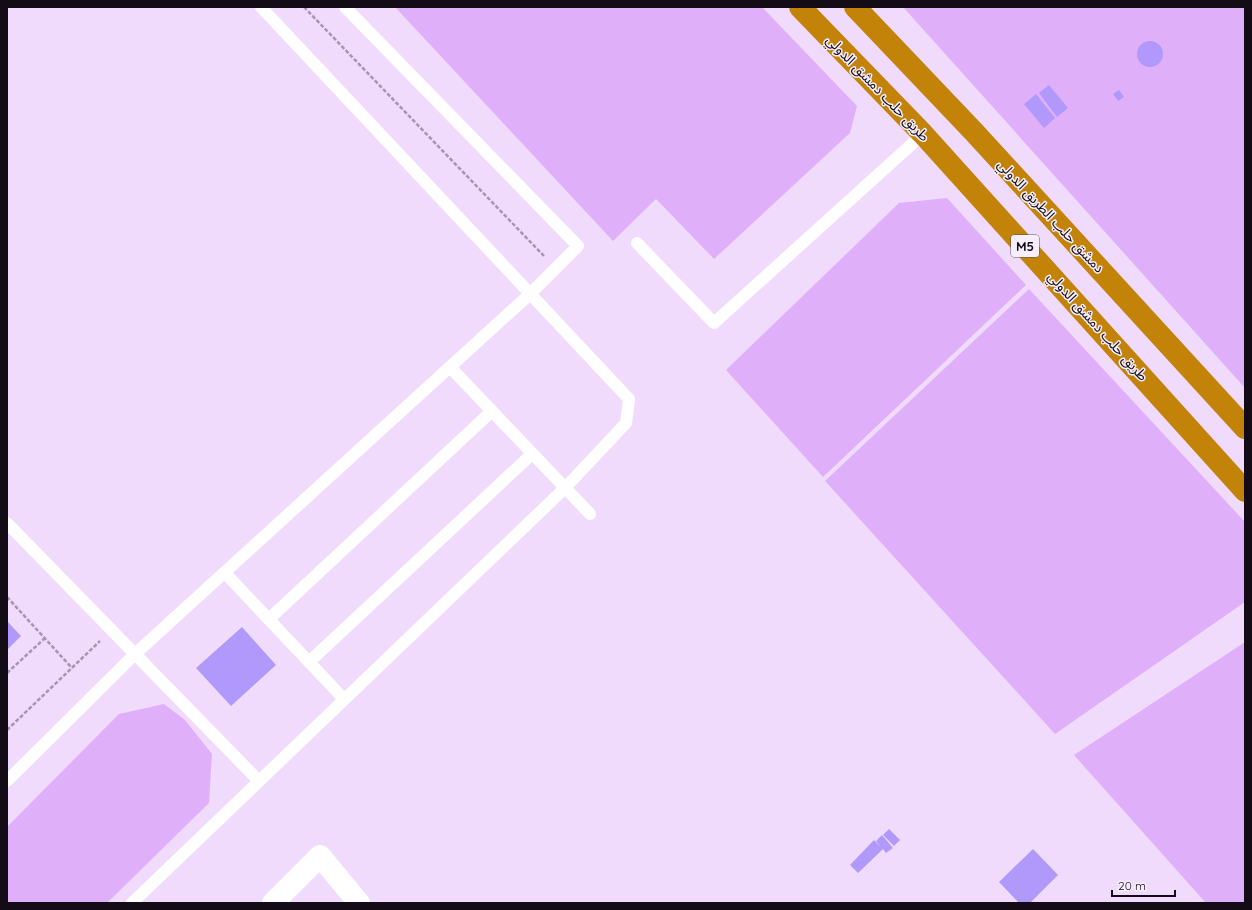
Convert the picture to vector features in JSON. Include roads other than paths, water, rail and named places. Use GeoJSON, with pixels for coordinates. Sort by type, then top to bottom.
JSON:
{"type":"FeatureCollection","features":[{"type":"Feature","properties":{"kind":"highway","name":"طريق حلب دمشق الدولي"},"geometry":{"type":"LineString","coordinates":[[800,7],[923,134],[1245,491]]}},
{"type":"Feature","properties":{"kind":"highway","name":"دمشق حلب الطريق الدولي"},"geometry":{"type":"LineString","coordinates":[[855,7],[974,132],[1245,428]]}},
{"type":"Feature","properties":{"kind":"street"},"geometry":{"type":"LineString","coordinates":[[273,903],[320,856],[359,903]]}},
{"type":"Feature","properties":{"kind":"lane"},"geometry":{"type":"LineString","coordinates":[[132,903],[565,488],[626,423],[628,399],[260,7]]}},
{"type":"Feature","properties":{"kind":"lane"},"geometry":{"type":"LineString","coordinates":[[7,781],[135,654],[530,294],[578,246],[345,7]]}},
{"type":"Feature","properties":{"kind":"lane"},"geometry":{"type":"LineString","coordinates":[[637,243],[714,323],[923,134]]}},
{"type":"Feature","properties":{"kind":"lane"},"geometry":{"type":"LineString","coordinates":[[450,367],[590,514]]}},
{"type":"Feature","properties":{"kind":"lane"},"geometry":{"type":"LineString","coordinates":[[268,619],[492,411]]}},
{"type":"Feature","properties":{"kind":"lane"},"geometry":{"type":"LineString","coordinates":[[309,662],[532,454]]}},
{"type":"Feature","properties":{"kind":"lane"},"geometry":{"type":"LineString","coordinates":[[7,523],[259,781]]}},
{"type":"Feature","properties":{"kind":"lane"},"geometry":{"type":"LineString","coordinates":[[225,573],[344,699]]}}]}
